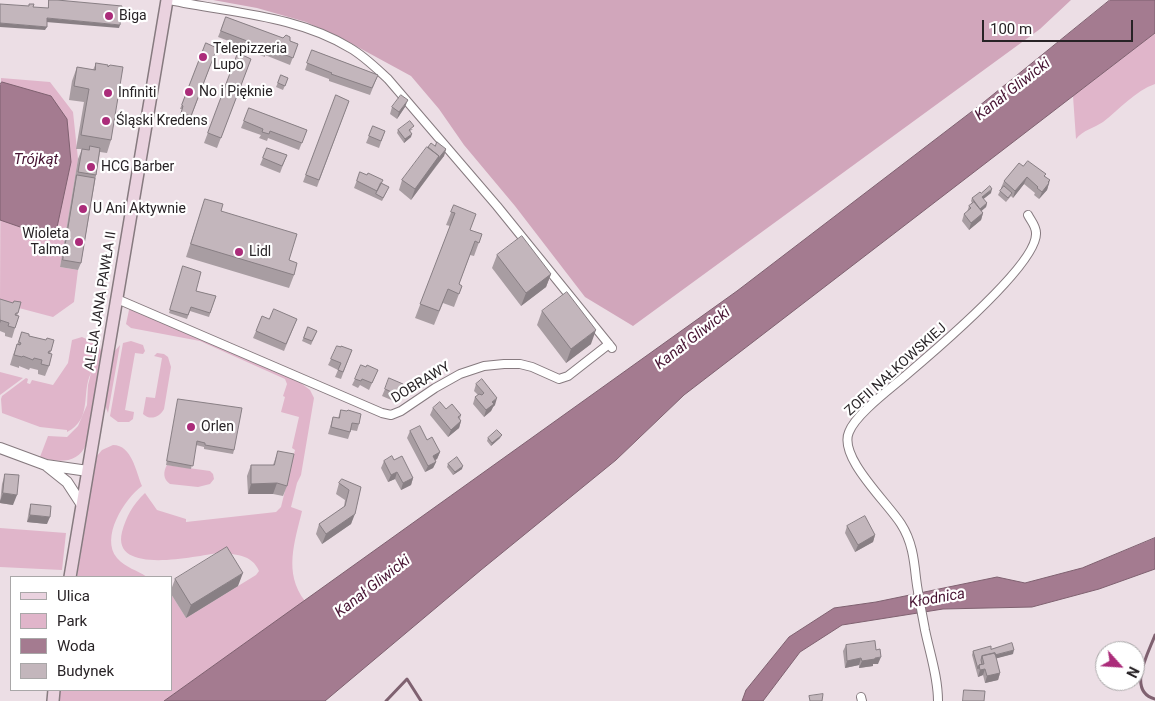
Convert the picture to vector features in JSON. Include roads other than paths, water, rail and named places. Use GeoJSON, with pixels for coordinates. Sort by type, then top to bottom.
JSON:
{"type":"FeatureCollection","features":[{"type":"Feature","properties":{"kind":"main road","name":"ALEJA JANA PAWŁA II"},"geometry":{"type":"LineString","coordinates":[[70,576],[169,0]]}},
{"type":"Feature","properties":{"kind":"street","name":"DOBRAWY"},"geometry":{"type":"LineString","coordinates":[[117,299],[324,389],[391,415],[460,374],[484,366],[520,364],[532,367],[559,379],[568,376],[611,346],[497,206],[388,79],[368,61],[350,48],[315,31],[265,17],[169,0]]}},
{"type":"Feature","properties":{"kind":"street","name":"ZOFII NAŁKOWSKIEJ"},"geometry":{"type":"LineString","coordinates":[[938,701],[938,687],[925,632],[914,559],[907,535],[897,517],[850,456],[847,447],[848,432],[860,416],[957,331],[1027,257],[1035,243],[1036,233],[1028,216]]}},
{"type":"Feature","properties":{"kind":"street"},"geometry":{"type":"LineString","coordinates":[[0,448],[46,465],[88,472]]}},
{"type":"Feature","properties":{"kind":"street"},"geometry":{"type":"LineString","coordinates":[[46,465],[68,482],[82,505]]}},
{"type":"Feature","properties":{"kind":"water","name":"Kanał Gliwicki"},"geometry":{"type":"Polygon","coordinates":[[[1110,0],[1155,0],[1155,33],[684,395],[616,460],[325,701],[164,701],[737,291],[979,106],[1110,0]]]}},
{"type":"Feature","properties":{"kind":"water","name":"Trójkąt"},"geometry":{"type":"Polygon","coordinates":[[[2,82],[51,96],[67,119],[71,162],[56,232],[53,236],[49,237],[0,220],[0,85],[2,82]]]}},
{"type":"Feature","properties":{"kind":"water","name":"Kłodnica"},"geometry":{"type":"Polygon","coordinates":[[[1155,538],[1155,569],[1099,589],[1032,607],[943,609],[842,625],[800,652],[763,701],[742,701],[746,690],[789,637],[834,608],[876,602],[997,577],[1025,583],[1082,568],[1155,538]]]}},
{"type":"Feature","properties":{"kind":"waterway"},"geometry":{"type":"LineString","coordinates":[[1155,635],[1142,670],[1141,680],[1142,688],[1146,695],[1155,699]]}},
{"type":"Feature","properties":{"kind":"waterway"},"geometry":{"type":"LineString","coordinates":[[386,701],[407,679],[421,701]]}},
{"type":"Feature","properties":{"kind":"place","name":"Biga"},"geometry":{"type":"Point","coordinates":[109,16]}},
{"type":"Feature","properties":{"kind":"place","name":"Telepizzeria Lupo"},"geometry":{"type":"Point","coordinates":[203,57]}},
{"type":"Feature","properties":{"kind":"place","name":"No i Pięknie"},"geometry":{"type":"Point","coordinates":[189,92]}},
{"type":"Feature","properties":{"kind":"place","name":"Infiniti"},"geometry":{"type":"Point","coordinates":[108,93]}},
{"type":"Feature","properties":{"kind":"place","name":"Śląski Kredens"},"geometry":{"type":"Point","coordinates":[106,121]}},
{"type":"Feature","properties":{"kind":"place","name":"HCG Barber"},"geometry":{"type":"Point","coordinates":[91,167]}},
{"type":"Feature","properties":{"kind":"place","name":"U Ani Aktywnie"},"geometry":{"type":"Point","coordinates":[83,209]}},
{"type":"Feature","properties":{"kind":"place","name":"Wioleta Talma"},"geometry":{"type":"Point","coordinates":[79,242]}},
{"type":"Feature","properties":{"kind":"place","name":"Lidl"},"geometry":{"type":"Point","coordinates":[239,252]}},
{"type":"Feature","properties":{"kind":"place","name":"Orlen"},"geometry":{"type":"Point","coordinates":[191,427]}}]}
